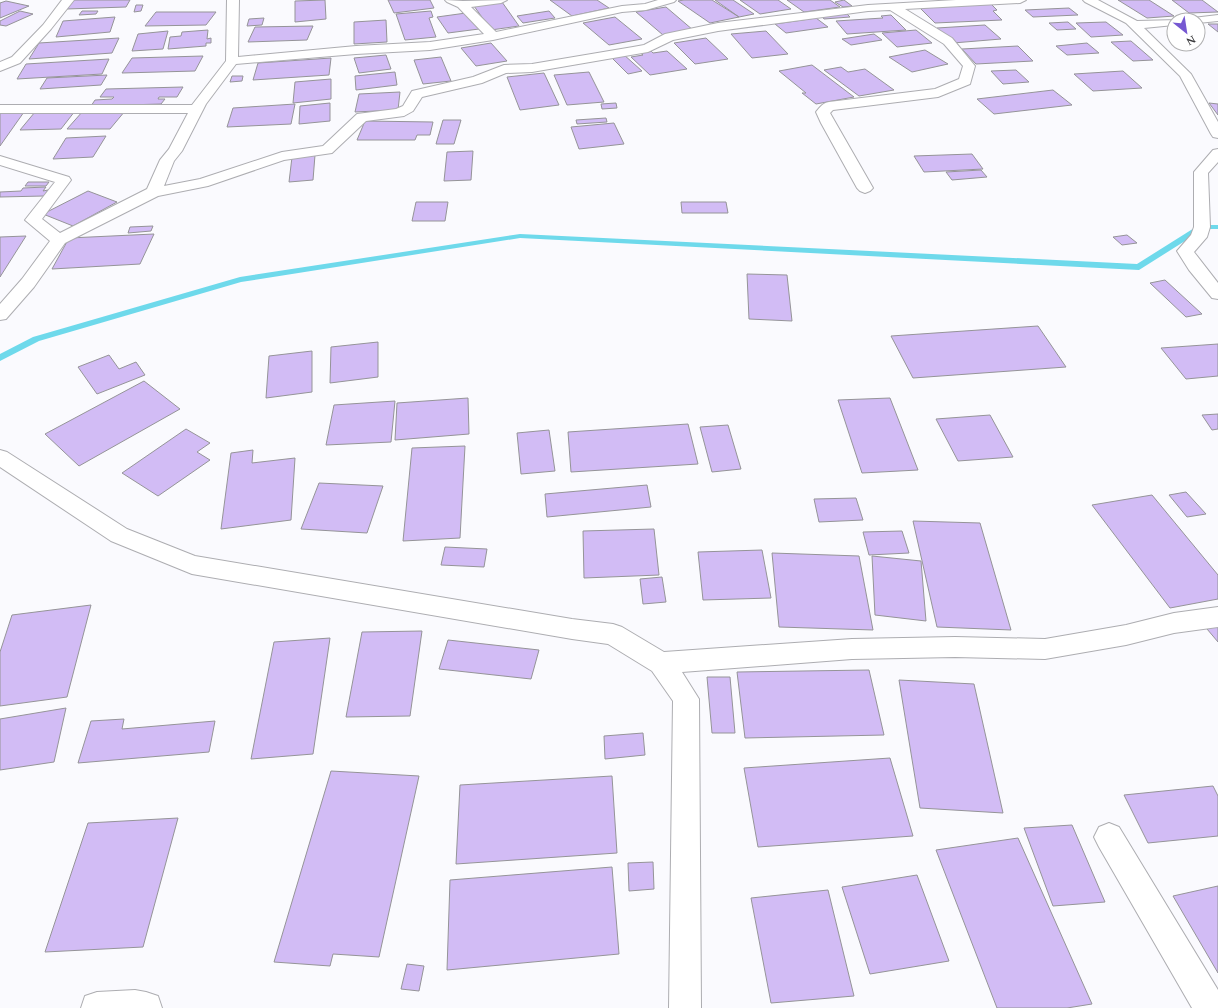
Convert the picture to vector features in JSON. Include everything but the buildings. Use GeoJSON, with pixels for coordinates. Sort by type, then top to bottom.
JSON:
{"type":"FeatureCollection","features":[{"type":"Feature","properties":{"kind":"street"},"geometry":{"type":"LineString","coordinates":[[0,67],[16,60],[47,27],[68,0]]}},
{"type":"Feature","properties":{"kind":"street"},"geometry":{"type":"LineString","coordinates":[[154,192],[167,160],[175,151],[197,109],[232,61],[233,0]]}},
{"type":"Feature","properties":{"kind":"street"},"geometry":{"type":"LineString","coordinates":[[451,0],[462,5],[493,36]]}},
{"type":"Feature","properties":{"kind":"street"},"geometry":{"type":"LineString","coordinates":[[462,5],[501,0]]}},
{"type":"Feature","properties":{"kind":"street"},"geometry":{"type":"LineString","coordinates":[[232,61],[356,50],[430,46],[493,36],[622,9],[646,7],[670,0]]}},
{"type":"Feature","properties":{"kind":"street"},"geometry":{"type":"LineString","coordinates":[[855,0],[868,8]]}},
{"type":"Feature","properties":{"kind":"street"},"geometry":{"type":"LineString","coordinates":[[0,316],[28,283],[59,240],[154,192],[203,183],[282,156],[327,150],[362,116],[399,113],[408,108],[413,98],[417,94],[477,80],[504,69],[532,68],[634,51],[648,48],[669,37],[718,27],[868,8],[1020,0]]}},
{"type":"Feature","properties":{"kind":"street"},"geometry":{"type":"LineString","coordinates":[[1089,0],[1130,21],[1185,74],[1218,134]]}},
{"type":"Feature","properties":{"kind":"street"},"geometry":{"type":"LineString","coordinates":[[865,188],[823,112],[829,106],[938,94],[965,81],[969,66],[948,41],[893,7]]}},
{"type":"Feature","properties":{"kind":"street"},"geometry":{"type":"LineString","coordinates":[[1206,19],[1218,18]]}},
{"type":"Feature","properties":{"kind":"street"},"geometry":{"type":"LineString","coordinates":[[1135,26],[1166,23]]}},
{"type":"Feature","properties":{"kind":"street"},"geometry":{"type":"LineString","coordinates":[[0,109],[197,109]]}},
{"type":"Feature","properties":{"kind":"street"},"geometry":{"type":"LineString","coordinates":[[1218,153],[1201,172],[1202,227],[1199,237],[1185,251],[1218,294]]}},
{"type":"Feature","properties":{"kind":"street"},"geometry":{"type":"LineString","coordinates":[[0,160],[64,180],[33,220],[59,240]]}},
{"type":"Feature","properties":{"kind":"street"},"geometry":{"type":"LineString","coordinates":[[0,457],[119,535],[192,565],[572,629],[613,634],[661,662],[686,699],[685,1008]]}},
{"type":"Feature","properties":{"kind":"street"},"geometry":{"type":"LineString","coordinates":[[661,662],[852,649],[955,647],[1046,649],[1126,635],[1174,623],[1218,617]]}},
{"type":"Feature","properties":{"kind":"street"},"geometry":{"type":"LineString","coordinates":[[1109,837],[1210,1008]]}},
{"type":"Feature","properties":{"kind":"street"},"geometry":{"type":"LineString","coordinates":[[97,1008],[135,1006],[146,1008]]}},
{"type":"Feature","properties":{"kind":"waterway"},"geometry":{"type":"LineString","coordinates":[[0,358],[36,339],[240,280],[520,236],[1139,267],[1202,227],[1218,227]]}}]}
